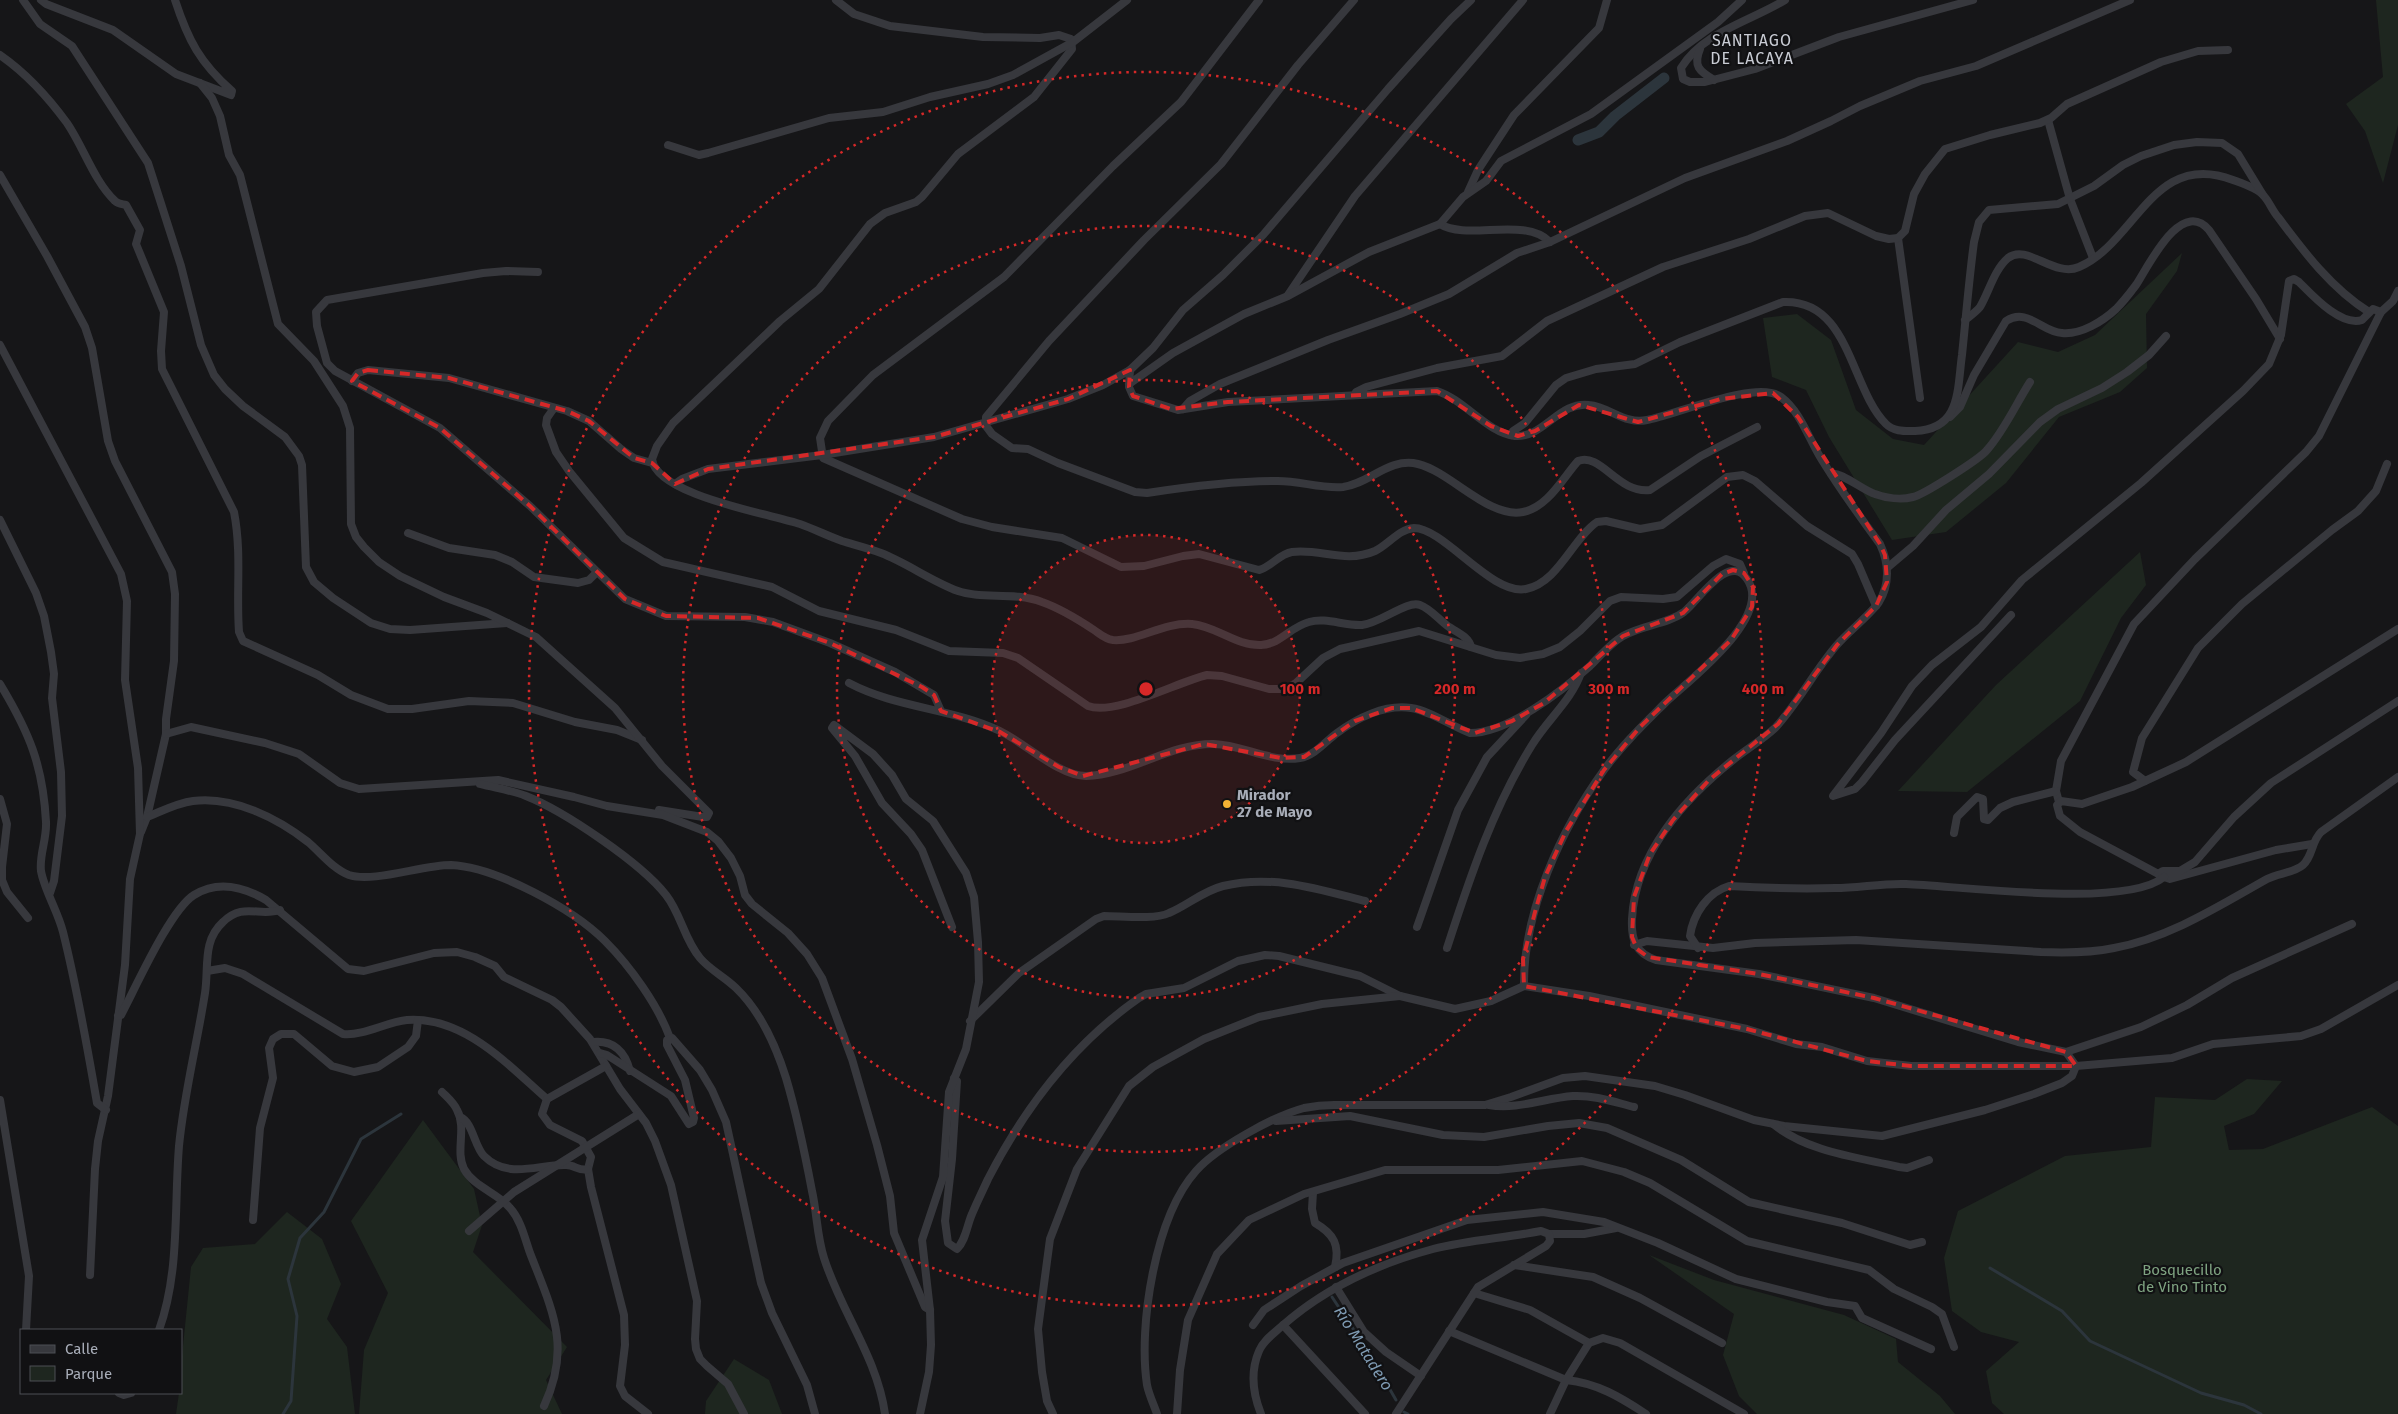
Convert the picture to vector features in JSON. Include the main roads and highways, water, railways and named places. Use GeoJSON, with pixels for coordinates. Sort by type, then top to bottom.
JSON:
{"type":"FeatureCollection","features":[{"type":"Feature","properties":{"kind":"waterway"},"geometry":{"type":"LineString","coordinates":[[1578,140],[1599,132],[1615,116],[1664,78]]}},
{"type":"Feature","properties":{"kind":"waterway"},"geometry":{"type":"LineString","coordinates":[[283,1414],[291,1401],[297,1316],[288,1279],[300,1238],[324,1212],[361,1139],[401,1114]]}},
{"type":"Feature","properties":{"kind":"waterway"},"geometry":{"type":"LineString","coordinates":[[1990,1268],[2062,1311],[2090,1341],[2201,1393],[2244,1405],[2261,1414]]}},
{"type":"Feature","properties":{"kind":"waterway","name":"Río Matadero"},"geometry":{"type":"LineString","coordinates":[[1332,1297],[1369,1353],[1396,1400]]}},
{"type":"Feature","properties":{"kind":"waterway","name":"Río Matadero"},"geometry":{"type":"LineString","coordinates":[[1404,1412],[1408,1414]]}},
{"type":"Feature","properties":{"kind":"place","name":"Mirador 27 de Mayo"},"geometry":{"type":"Point","coordinates":[1227,804]}},
{"type":"Feature","properties":{"kind":"district","name":"SANTIAGO DE LACAYA"},"geometry":{"type":"Point","coordinates":[1752,49]}},
{"type":"Feature","properties":{"kind":"park label","name":"Bosquecillo de Vino Tinto"},"geometry":{"type":"Point","coordinates":[2182,1278]}}]}
